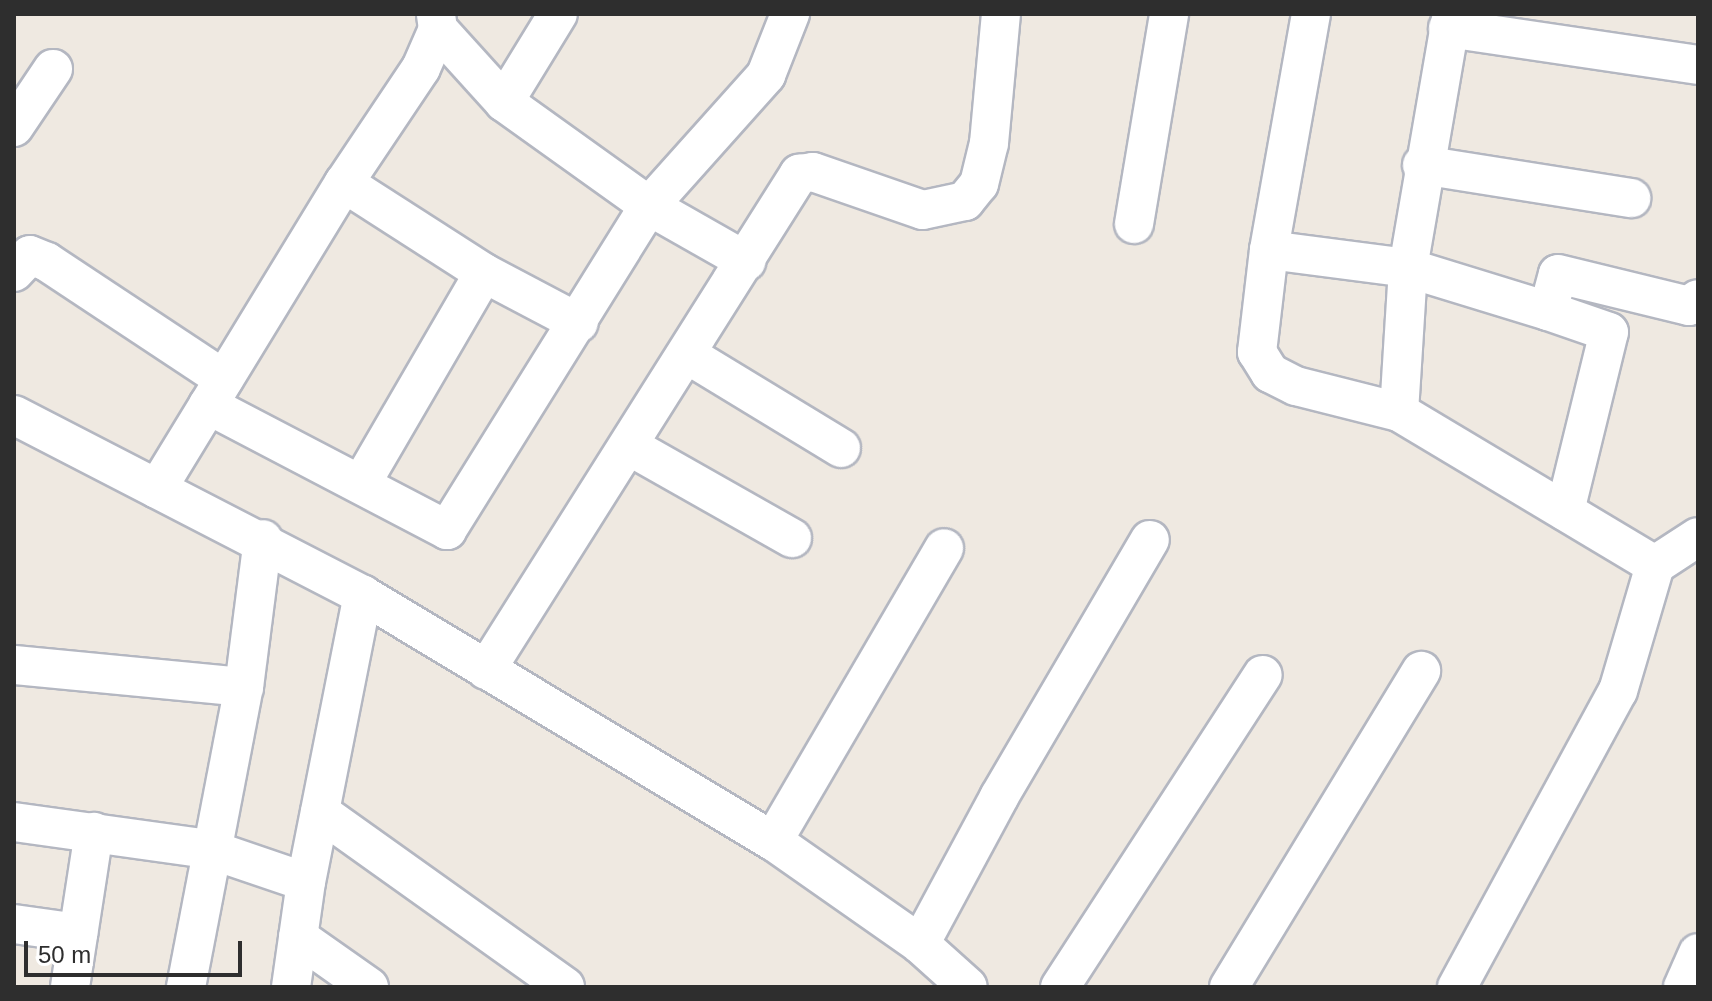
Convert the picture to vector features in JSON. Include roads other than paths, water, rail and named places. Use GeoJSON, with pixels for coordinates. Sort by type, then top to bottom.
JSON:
{"type":"FeatureCollection","features":[{"type":"Feature","properties":{"kind":"street"},"geometry":{"type":"LineString","coordinates":[[504,102],[558,14]]}},
{"type":"Feature","properties":{"kind":"street"},"geometry":{"type":"LineString","coordinates":[[14,272],[30,255],[47,262],[216,392],[361,484],[447,530],[579,323],[649,206],[766,75],[790,14]]}},
{"type":"Feature","properties":{"kind":"street"},"geometry":{"type":"LineString","coordinates":[[486,670],[631,447],[799,174],[813,172],[923,210],[965,201],[979,184],[989,143],[1001,14]]}},
{"type":"Feature","properties":{"kind":"street"},"geometry":{"type":"LineString","coordinates":[[1134,224],[1169,14]]}},
{"type":"Feature","properties":{"kind":"street"},"geometry":{"type":"LineString","coordinates":[[1311,14],[1269,250],[1257,352],[1270,373],[1296,386],[1399,412],[1655,565]]}},
{"type":"Feature","properties":{"kind":"street"},"geometry":{"type":"LineString","coordinates":[[1399,412],[1408,268],[1422,165],[1450,21],[1698,65]]}},
{"type":"Feature","properties":{"kind":"street"},"geometry":{"type":"LineString","coordinates":[[437,22],[504,102],[649,206],[746,261]]}},
{"type":"Feature","properties":{"kind":"street"},"geometry":{"type":"LineString","coordinates":[[157,489],[344,183],[421,68],[437,22]]}},
{"type":"Feature","properties":{"kind":"street"},"geometry":{"type":"LineString","coordinates":[[14,127],[53,69]]}},
{"type":"Feature","properties":{"kind":"street"},"geometry":{"type":"LineString","coordinates":[[1422,165],[1631,198]]}},
{"type":"Feature","properties":{"kind":"street"},"geometry":{"type":"LineString","coordinates":[[344,183],[484,273],[579,323]]}},
{"type":"Feature","properties":{"kind":"street"},"geometry":{"type":"LineString","coordinates":[[1269,250],[1408,268],[1609,332],[1565,511]]}},
{"type":"Feature","properties":{"kind":"street"},"geometry":{"type":"LineString","coordinates":[[361,484],[484,273]]}},
{"type":"Feature","properties":{"kind":"street"},"geometry":{"type":"LineString","coordinates":[[1548,311],[1558,274],[1689,306],[1698,299]]}},
{"type":"Feature","properties":{"kind":"street"},"geometry":{"type":"LineString","coordinates":[[688,355],[841,448]]}},
{"type":"Feature","properties":{"kind":"street"},"geometry":{"type":"LineString","coordinates":[[14,415],[157,489],[263,539],[363,595],[773,841],[920,944],[968,987]]}},
{"type":"Feature","properties":{"kind":"street"},"geometry":{"type":"LineString","coordinates":[[631,447],[792,538]]}},
{"type":"Feature","properties":{"kind":"street"},"geometry":{"type":"LineString","coordinates":[[1457,987],[1618,691],[1655,565],[1698,537]]}},
{"type":"Feature","properties":{"kind":"street"},"geometry":{"type":"LineString","coordinates":[[186,987],[209,849],[244,687],[263,539]]}},
{"type":"Feature","properties":{"kind":"street"},"geometry":{"type":"LineString","coordinates":[[920,944],[999,797],[1150,540]]}},
{"type":"Feature","properties":{"kind":"street"},"geometry":{"type":"LineString","coordinates":[[773,841],[944,548]]}},
{"type":"Feature","properties":{"kind":"street"},"geometry":{"type":"LineString","coordinates":[[291,987],[306,882],[363,595]]}},
{"type":"Feature","properties":{"kind":"street"},"geometry":{"type":"LineString","coordinates":[[14,665],[244,687]]}},
{"type":"Feature","properties":{"kind":"street"},"geometry":{"type":"LineString","coordinates":[[1229,987],[1421,671]]}},
{"type":"Feature","properties":{"kind":"street"},"geometry":{"type":"LineString","coordinates":[[1060,987],[1263,675]]}},
{"type":"Feature","properties":{"kind":"street"},"geometry":{"type":"LineString","coordinates":[[320,812],[565,987]]}},
{"type":"Feature","properties":{"kind":"street"},"geometry":{"type":"LineString","coordinates":[[14,822],[209,849],[306,882]]}},
{"type":"Feature","properties":{"kind":"street"},"geometry":{"type":"LineString","coordinates":[[70,987],[94,832]]}},
{"type":"Feature","properties":{"kind":"street"},"geometry":{"type":"LineString","coordinates":[[14,924],[78,933]]}},
{"type":"Feature","properties":{"kind":"street"},"geometry":{"type":"LineString","coordinates":[[298,937],[369,987]]}},
{"type":"Feature","properties":{"kind":"street"},"geometry":{"type":"LineString","coordinates":[[1683,987],[1698,953]]}}]}
